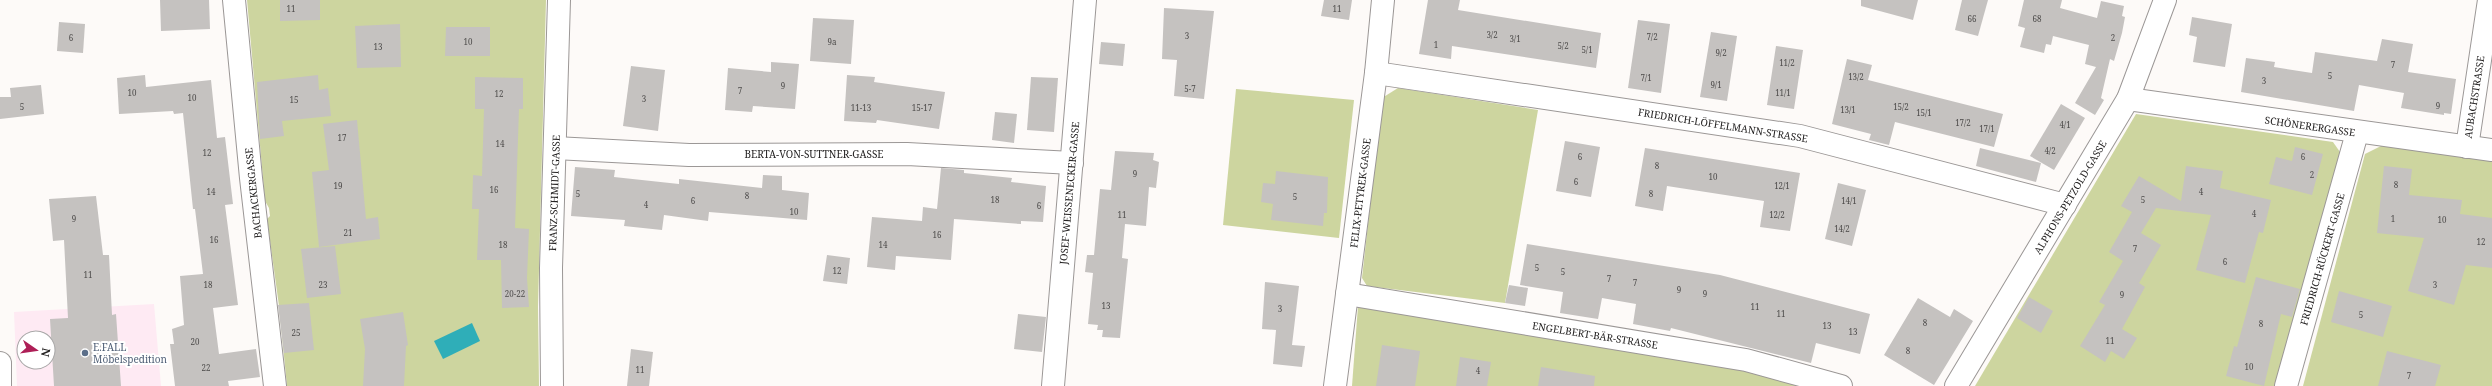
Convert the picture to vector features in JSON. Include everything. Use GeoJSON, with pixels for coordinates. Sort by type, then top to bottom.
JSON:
{"type":"FeatureCollection","features":[{"type":"Feature","properties":{"kind":"street","name":"BACHACKERGASSE"},"geometry":{"type":"LineString","coordinates":[[234,0],[251,178],[275,386]]}},
{"type":"Feature","properties":{"kind":"street","name":"FRANZ-SCHMIDT-GASSE"},"geometry":{"type":"LineString","coordinates":[[552,386],[552,268],[559,0]]}},
{"type":"Feature","properties":{"kind":"street","name":"JOSEF-WEISSENECKER-GASSE"},"geometry":{"type":"LineString","coordinates":[[1053,386],[1085,0]]}},
{"type":"Feature","properties":{"kind":"street","name":"FELIX-PETYREK-GASSE"},"geometry":{"type":"LineString","coordinates":[[1335,386],[1376,73],[1383,0]]}},
{"type":"Feature","properties":{"kind":"street","name":"ALPHONS-PETZOLD-GASSE"},"geometry":{"type":"LineString","coordinates":[[1956,386],[2128,99],[2165,0]]}},
{"type":"Feature","properties":{"kind":"street","name":"AUBACHSTRASSE"},"geometry":{"type":"LineString","coordinates":[[2467,147],[2489,0]]}},
{"type":"Feature","properties":{"kind":"street","name":"FRIEDRICH-LÖFFELMANN-STRASSE"},"geometry":{"type":"LineString","coordinates":[[1376,73],[1800,136],[2065,205]]}},
{"type":"Feature","properties":{"kind":"street","name":"SCHÖNERERGASSE"},"geometry":{"type":"LineString","coordinates":[[2128,99],[2492,150]]}},
{"type":"Feature","properties":{"kind":"street","name":"FRIEDRICH-RÜCKERT-GASSE"},"geometry":{"type":"LineString","coordinates":[[2286,386],[2357,132]]}},
{"type":"Feature","properties":{"kind":"street","name":"BERTA-VON-SUTTNER-GASSE"},"geometry":{"type":"LineString","coordinates":[[555,148],[689,155],[907,154],[1072,163]]}},
{"type":"Feature","properties":{"kind":"street","name":"ENGELBERT-BÄR-STRASSE"},"geometry":{"type":"LineString","coordinates":[[1347,294],[1746,360],[1841,386]]}},
{"type":"Feature","properties":{"kind":"street"},"geometry":{"type":"LineString","coordinates":[[0,363],[0,386]]}},
{"type":"Feature","properties":{"kind":"shaded area"},"geometry":{"type":"Polygon","coordinates":[[[154,304],[161,386],[17,386],[16,370],[56,370],[56,330],[16,330],[16,361],[14,312],[154,304]]]}},
{"type":"Feature","properties":{"kind":"green space"},"geometry":{"type":"Polygon","coordinates":[[[247,0],[546,0],[538,307],[539,386],[287,386],[279,306],[267,219],[270,216],[269,208],[265,201],[247,0]]]}},
{"type":"Feature","properties":{"kind":"green space"},"geometry":{"type":"Polygon","coordinates":[[[1398,88],[1538,110],[1505,303],[1367,286],[1362,278],[1382,98],[1398,88]]]}},
{"type":"Feature","properties":{"kind":"green space"},"geometry":{"type":"Polygon","coordinates":[[[1236,89],[1354,100],[1339,238],[1223,225],[1236,89]]]}},
{"type":"Feature","properties":{"kind":"green space"},"geometry":{"type":"Polygon","coordinates":[[[2136,114],[2333,142],[2340,152],[2275,386],[1975,386],[2136,114]]]}},
{"type":"Feature","properties":{"kind":"green space"},"geometry":{"type":"Polygon","coordinates":[[[2385,144],[2492,160],[2492,386],[2303,386],[2365,154],[2385,144]]]}},
{"type":"Feature","properties":{"kind":"green space"},"geometry":{"type":"Polygon","coordinates":[[[1358,306],[1756,373],[1808,386],[1352,386],[1358,306]]]}},
{"type":"Feature","properties":{"kind":"water"},"geometry":{"type":"Polygon","coordinates":[[[472,323],[480,341],[443,359],[434,341],[472,323]]]}},
{"type":"Feature","properties":{"kind":"building"},"geometry":{"type":"Polygon","coordinates":[[[160,0],[209,0],[210,29],[161,31],[160,0]]]}},
{"type":"Feature","properties":{"kind":"building"},"geometry":{"type":"Polygon","coordinates":[[[280,0],[320,0],[320,20],[280,21],[280,0]]]}},
{"type":"Feature","properties":{"kind":"building"},"geometry":{"type":"Polygon","coordinates":[[[1324,0],[1352,0],[1349,20],[1321,16],[1324,0]]]}},
{"type":"Feature","properties":{"kind":"building"},"geometry":{"type":"Polygon","coordinates":[[[1428,0],[1460,0],[1458,10],[1601,33],[1596,68],[1452,46],[1451,59],[1419,54],[1428,0]]]}},
{"type":"Feature","properties":{"kind":"building"},"geometry":{"type":"Polygon","coordinates":[[[1861,0],[1918,0],[1913,20],[1861,6],[1861,0]]]}},
{"type":"Feature","properties":{"kind":"building"},"geometry":{"type":"Polygon","coordinates":[[[1962,0],[1988,0],[1978,36],[1955,30],[1962,0]]]}},
{"type":"Feature","properties":{"kind":"building"},"geometry":{"type":"Polygon","coordinates":[[[2024,0],[2062,0],[2060,8],[2097,18],[2101,1],[2124,6],[2122,16],[2125,17],[2122,33],[2114,61],[2110,59],[2101,98],[2104,100],[2095,115],[2075,103],[2096,67],[2085,64],[2089,45],[2053,36],[2051,45],[2046,44],[2044,53],[2020,47],[2025,28],[2018,26],[2024,0]]]}},
{"type":"Feature","properties":{"kind":"building"},"geometry":{"type":"Polygon","coordinates":[[[1164,8],[1214,11],[1204,99],[1174,96],[1177,60],[1162,59],[1164,8]]]}},
{"type":"Feature","properties":{"kind":"building"},"geometry":{"type":"Polygon","coordinates":[[[2192,17],[2232,24],[2225,67],[2193,62],[2197,37],[2189,35],[2192,17]]]}},
{"type":"Feature","properties":{"kind":"building"},"geometry":{"type":"Polygon","coordinates":[[[813,18],[854,20],[851,64],[810,61],[813,18]]]}},
{"type":"Feature","properties":{"kind":"building"},"geometry":{"type":"Polygon","coordinates":[[[1638,20],[1670,24],[1661,93],[1628,88],[1638,20]]]}},
{"type":"Feature","properties":{"kind":"building"},"geometry":{"type":"Polygon","coordinates":[[[59,22],[85,24],[83,53],[57,51],[59,22]]]}},
{"type":"Feature","properties":{"kind":"building"},"geometry":{"type":"Polygon","coordinates":[[[400,24],[401,67],[357,68],[355,26],[400,24]]]}},
{"type":"Feature","properties":{"kind":"building"},"geometry":{"type":"Polygon","coordinates":[[[446,27],[490,27],[490,56],[445,56],[446,27]]]}},
{"type":"Feature","properties":{"kind":"building"},"geometry":{"type":"Polygon","coordinates":[[[1711,32],[1737,36],[1727,101],[1700,97],[1711,32]]]}},
{"type":"Feature","properties":{"kind":"building"},"geometry":{"type":"Polygon","coordinates":[[[2382,39],[2413,44],[2408,72],[2456,79],[2451,114],[2444,113],[2444,115],[2401,108],[2404,93],[2359,85],[2354,111],[2241,92],[2246,58],[2275,62],[2274,67],[2312,73],[2315,52],[2377,61],[2382,39]]]}},
{"type":"Feature","properties":{"kind":"building"},"geometry":{"type":"Polygon","coordinates":[[[1101,42],[1125,44],[1123,66],[1099,64],[1101,42]]]}},
{"type":"Feature","properties":{"kind":"building"},"geometry":{"type":"Polygon","coordinates":[[[1776,46],[1803,50],[1794,109],[1767,105],[1776,46]]]}},
{"type":"Feature","properties":{"kind":"building"},"geometry":{"type":"Polygon","coordinates":[[[1847,59],[1872,65],[1868,80],[2003,114],[1994,147],[1895,122],[1889,145],[1869,140],[1871,134],[1832,124],[1847,59]]]}},
{"type":"Feature","properties":{"kind":"building"},"geometry":{"type":"Polygon","coordinates":[[[771,62],[799,64],[795,109],[753,106],[752,112],[725,110],[728,68],[771,72],[771,62]]]}},
{"type":"Feature","properties":{"kind":"building"},"geometry":{"type":"Polygon","coordinates":[[[631,66],[665,70],[658,131],[623,126],[631,66]]]}},
{"type":"Feature","properties":{"kind":"building"},"geometry":{"type":"Polygon","coordinates":[[[145,75],[146,87],[211,80],[217,138],[225,137],[233,204],[225,205],[238,305],[213,308],[219,354],[256,349],[260,377],[228,381],[229,386],[175,386],[170,344],[174,344],[172,329],[184,325],[180,276],[203,274],[195,209],[193,209],[183,113],[174,114],[173,111],[119,114],[117,78],[145,75]]]}},
{"type":"Feature","properties":{"kind":"building"},"geometry":{"type":"Polygon","coordinates":[[[318,75],[319,90],[328,88],[331,116],[282,121],[284,136],[260,139],[257,82],[318,75]]]}},
{"type":"Feature","properties":{"kind":"building"},"geometry":{"type":"Polygon","coordinates":[[[847,75],[875,77],[874,82],[945,92],[939,129],[877,120],[876,123],[844,121],[847,75]]]}},
{"type":"Feature","properties":{"kind":"building"},"geometry":{"type":"Polygon","coordinates":[[[475,77],[523,78],[523,109],[519,109],[515,228],[529,229],[527,278],[529,307],[502,308],[501,260],[477,260],[479,209],[472,209],[473,175],[482,176],[484,109],[475,109],[475,77]]]}},
{"type":"Feature","properties":{"kind":"building"},"geometry":{"type":"Polygon","coordinates":[[[1031,77],[1058,78],[1054,132],[1027,130],[1031,77]]]}},
{"type":"Feature","properties":{"kind":"building"},"geometry":{"type":"Polygon","coordinates":[[[41,85],[44,114],[0,119],[0,97],[11,97],[10,88],[41,85]]]}},
{"type":"Feature","properties":{"kind":"building"},"geometry":{"type":"Polygon","coordinates":[[[2061,104],[2085,118],[2054,170],[2030,156],[2061,104]]]}},
{"type":"Feature","properties":{"kind":"building"},"geometry":{"type":"Polygon","coordinates":[[[995,112],[1017,114],[1014,143],[992,140],[995,112]]]}},
{"type":"Feature","properties":{"kind":"building"},"geometry":{"type":"Polygon","coordinates":[[[357,120],[366,219],[378,217],[380,239],[319,247],[312,172],[329,170],[323,124],[357,120]]]}},
{"type":"Feature","properties":{"kind":"building"},"geometry":{"type":"Polygon","coordinates":[[[1565,141],[1600,147],[1591,197],[1556,191],[1565,141]]]}},
{"type":"Feature","properties":{"kind":"building"},"geometry":{"type":"Polygon","coordinates":[[[2295,147],[2323,154],[2312,195],[2269,184],[2276,157],[2292,161],[2295,147]]]}},
{"type":"Feature","properties":{"kind":"building"},"geometry":{"type":"Polygon","coordinates":[[[1645,148],[1800,173],[1790,231],[1760,227],[1764,201],[1667,186],[1663,211],[1635,206],[1645,148]]]}},
{"type":"Feature","properties":{"kind":"building"},"geometry":{"type":"Polygon","coordinates":[[[1980,148],[2041,163],[2036,182],[1976,166],[1980,148]]]}},
{"type":"Feature","properties":{"kind":"building"},"geometry":{"type":"Polygon","coordinates":[[[1115,151],[1154,153],[1153,160],[1159,162],[1156,188],[1149,187],[1146,226],[1125,224],[1122,258],[1128,259],[1120,338],[1102,337],[1103,330],[1097,330],[1098,325],[1088,324],[1093,273],[1085,272],[1087,255],[1094,255],[1100,189],[1111,190],[1115,151]]]}},
{"type":"Feature","properties":{"kind":"building"},"geometry":{"type":"Polygon","coordinates":[[[2186,166],[2223,171],[2220,188],[2271,200],[2263,233],[2259,232],[2245,283],[2196,270],[2211,215],[2156,208],[2141,233],[2161,245],[2139,283],[2145,287],[2122,329],[2137,338],[2124,359],[2111,351],[2105,362],[2080,346],[2105,305],[2099,302],[2123,261],[2109,252],[2132,212],[2121,206],[2139,176],[2181,201],[2186,166]]]}},
{"type":"Feature","properties":{"kind":"building"},"geometry":{"type":"Polygon","coordinates":[[[2384,166],[2412,169],[2409,195],[2462,200],[2460,214],[2492,218],[2492,268],[2466,265],[2454,305],[2408,291],[2424,238],[2377,233],[2384,166]]]}},
{"type":"Feature","properties":{"kind":"building"},"geometry":{"type":"Polygon","coordinates":[[[575,167],[615,170],[614,177],[679,184],[679,179],[762,188],[763,175],[782,176],[782,190],[809,193],[807,220],[709,212],[708,221],[664,215],[662,230],[624,226],[625,220],[571,216],[575,167]]]}},
{"type":"Feature","properties":{"kind":"building"},"geometry":{"type":"Polygon","coordinates":[[[941,168],[964,170],[964,173],[1012,178],[1011,182],[1046,186],[1043,222],[1021,221],[1021,224],[954,219],[951,260],[896,256],[895,270],[867,267],[872,217],[922,221],[923,207],[937,209],[941,168]]]}},
{"type":"Feature","properties":{"kind":"building"},"geometry":{"type":"Polygon","coordinates":[[[1276,171],[1328,177],[1327,213],[1324,213],[1323,226],[1271,220],[1273,204],[1261,202],[1263,183],[1275,184],[1276,171]]]}},
{"type":"Feature","properties":{"kind":"building"},"geometry":{"type":"Polygon","coordinates":[[[1838,183],[1866,190],[1852,246],[1825,239],[1838,183]]]}},
{"type":"Feature","properties":{"kind":"building"},"geometry":{"type":"Polygon","coordinates":[[[96,196],[103,255],[109,255],[112,315],[116,314],[121,386],[54,386],[53,370],[56,370],[56,330],[51,330],[50,319],[68,318],[64,240],[53,241],[49,199],[96,196]]]}},
{"type":"Feature","properties":{"kind":"building"},"geometry":{"type":"Polygon","coordinates":[[[1527,244],[1720,275],[1870,314],[1860,354],[1816,343],[1811,363],[1671,328],[1670,331],[1633,324],[1636,304],[1602,298],[1598,319],[1560,313],[1563,292],[1520,285],[1527,244]]]}},
{"type":"Feature","properties":{"kind":"building"},"geometry":{"type":"Polygon","coordinates":[[[335,246],[341,294],[307,298],[301,249],[335,246]]]}},
{"type":"Feature","properties":{"kind":"building"},"geometry":{"type":"Polygon","coordinates":[[[827,255],[850,258],[847,284],[823,281],[827,255]]]}},
{"type":"Feature","properties":{"kind":"building"},"geometry":{"type":"Polygon","coordinates":[[[2256,277],[2300,289],[2292,317],[2281,314],[2264,386],[2226,376],[2234,346],[2237,347],[2256,277]]]}},
{"type":"Feature","properties":{"kind":"building"},"geometry":{"type":"Polygon","coordinates":[[[1265,282],[1299,286],[1292,345],[1305,346],[1302,367],[1273,364],[1276,330],[1262,329],[1265,282]]]}},
{"type":"Feature","properties":{"kind":"building"},"geometry":{"type":"Polygon","coordinates":[[[1509,285],[1528,288],[1525,306],[1505,303],[1509,285]]]}},
{"type":"Feature","properties":{"kind":"building"},"geometry":{"type":"Polygon","coordinates":[[[2339,291],[2392,306],[2383,337],[2331,322],[2339,291]]]}},
{"type":"Feature","properties":{"kind":"building"},"geometry":{"type":"Polygon","coordinates":[[[2029,297],[2053,311],[2041,333],[2017,318],[2029,297]]]}},
{"type":"Feature","properties":{"kind":"building"},"geometry":{"type":"Polygon","coordinates":[[[1918,298],[1950,317],[1954,309],[1973,321],[1934,385],[1884,355],[1918,298]]]}},
{"type":"Feature","properties":{"kind":"building"},"geometry":{"type":"Polygon","coordinates":[[[309,303],[314,350],[284,353],[278,305],[309,303]]]}},
{"type":"Feature","properties":{"kind":"building"},"geometry":{"type":"Polygon","coordinates":[[[403,312],[408,345],[406,346],[404,386],[363,386],[365,349],[360,319],[403,312]]]}},
{"type":"Feature","properties":{"kind":"building"},"geometry":{"type":"Polygon","coordinates":[[[1018,314],[1046,317],[1042,352],[1014,349],[1018,314]]]}},
{"type":"Feature","properties":{"kind":"building"},"geometry":{"type":"Polygon","coordinates":[[[1382,345],[1420,351],[1415,386],[1376,386],[1382,345]]]}},
{"type":"Feature","properties":{"kind":"building"},"geometry":{"type":"Polygon","coordinates":[[[631,349],[653,352],[649,386],[627,386],[631,349]]]}},
{"type":"Feature","properties":{"kind":"building"},"geometry":{"type":"Polygon","coordinates":[[[2387,351],[2441,365],[2435,386],[2378,386],[2387,351]]]}},
{"type":"Feature","properties":{"kind":"building"},"geometry":{"type":"Polygon","coordinates":[[[1460,357],[1491,362],[1487,386],[1456,386],[1460,357]]]}},
{"type":"Feature","properties":{"kind":"building"},"geometry":{"type":"Polygon","coordinates":[[[1541,367],[1595,376],[1594,386],[1538,386],[1541,367]]]}},
{"type":"Feature","properties":{"kind":"place","name":"E.FALL Möbelspedition"},"geometry":{"type":"Point","coordinates":[85,353]}}]}
